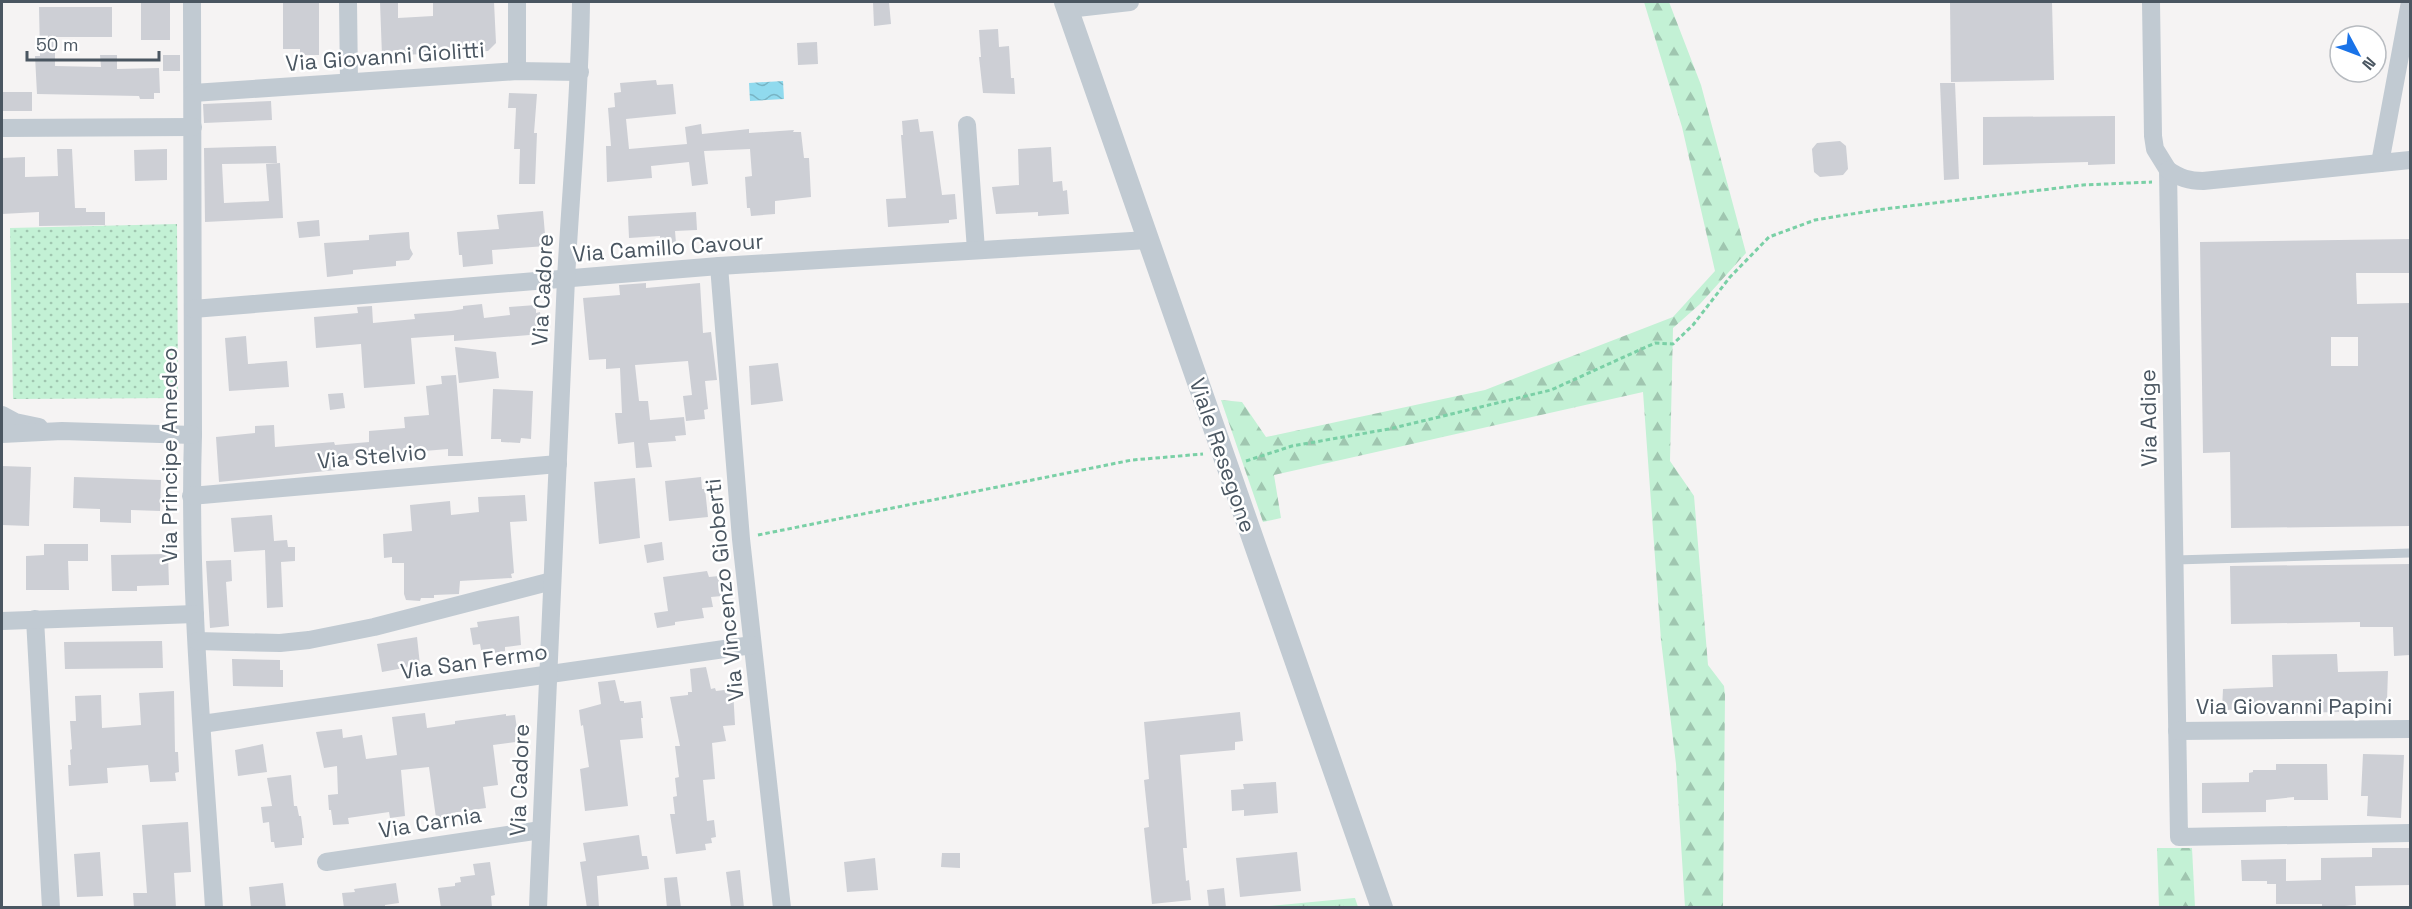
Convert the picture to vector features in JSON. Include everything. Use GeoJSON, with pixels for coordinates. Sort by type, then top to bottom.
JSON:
{"type":"FeatureCollection","features":[{"type":"Feature","properties":{"kind":"street","name":"Via Principe Amedeo"},"geometry":{"type":"LineString","coordinates":[[192,2],[193,435],[191,496],[195,614],[214,908]]}},
{"type":"Feature","properties":{"kind":"street"},"geometry":{"type":"LineString","coordinates":[[348,2],[349,82]]}},
{"type":"Feature","properties":{"kind":"street"},"geometry":{"type":"LineString","coordinates":[[517,2],[517,71]]}},
{"type":"Feature","properties":{"kind":"street","name":"Via Cadore"},"geometry":{"type":"LineString","coordinates":[[538,908],[566,278],[580,72],[581,2]]}},
{"type":"Feature","properties":{"kind":"street"},"geometry":{"type":"LineString","coordinates":[[1067,5],[1130,2]]}},
{"type":"Feature","properties":{"kind":"street","name":"Via Adige"},"geometry":{"type":"LineString","coordinates":[[2151,2],[2153,136],[2155,149],[2168,176],[2179,837],[2410,833]]}},
{"type":"Feature","properties":{"kind":"street"},"geometry":{"type":"LineString","coordinates":[[2380,164],[2410,2]]}},
{"type":"Feature","properties":{"kind":"street","name":"Viale Resegone"},"geometry":{"type":"LineString","coordinates":[[1067,5],[1382,908]]}},
{"type":"Feature","properties":{"kind":"street","name":"Via Giovanni Giolitti"},"geometry":{"type":"LineString","coordinates":[[193,93],[517,71],[580,72]]}},
{"type":"Feature","properties":{"kind":"street"},"geometry":{"type":"LineString","coordinates":[[967,125],[976,250]]}},
{"type":"Feature","properties":{"kind":"street"},"geometry":{"type":"LineString","coordinates":[[2,128],[193,127]]}},
{"type":"Feature","properties":{"kind":"street"},"geometry":{"type":"LineString","coordinates":[[2168,176],[2203,181],[2410,160]]}},
{"type":"Feature","properties":{"kind":"street","name":"Via Camillo Cavour"},"geometry":{"type":"LineString","coordinates":[[193,309],[719,266],[1148,240]]}},
{"type":"Feature","properties":{"kind":"street","name":"Via Vincenzo Gioberti"},"geometry":{"type":"LineString","coordinates":[[719,266],[741,539],[782,908]]}},
{"type":"Feature","properties":{"kind":"street"},"geometry":{"type":"LineString","coordinates":[[2,415],[15,422],[62,431]]}},
{"type":"Feature","properties":{"kind":"street"},"geometry":{"type":"LineString","coordinates":[[2,434],[62,431],[193,435]]}},
{"type":"Feature","properties":{"kind":"street","name":"Via Stelvio"},"geometry":{"type":"LineString","coordinates":[[191,496],[558,464]]}},
{"type":"Feature","properties":{"kind":"street"},"geometry":{"type":"LineString","coordinates":[[197,640],[280,643],[309,640],[374,627],[552,581]]}},
{"type":"Feature","properties":{"kind":"street"},"geometry":{"type":"LineString","coordinates":[[3,620],[195,614]]}},
{"type":"Feature","properties":{"kind":"street"},"geometry":{"type":"LineString","coordinates":[[35,619],[51,908]]}},
{"type":"Feature","properties":{"kind":"street","name":"Via San Fermo"},"geometry":{"type":"LineString","coordinates":[[202,724],[752,645]]}},
{"type":"Feature","properties":{"kind":"street","name":"Via Giovanni Papini"},"geometry":{"type":"LineString","coordinates":[[2177,731],[2410,729]]}},
{"type":"Feature","properties":{"kind":"street","name":"Via Carnia"},"geometry":{"type":"LineString","coordinates":[[326,862],[541,830]]}},
{"type":"Feature","properties":{"kind":"lane"},"geometry":{"type":"LineString","coordinates":[[2175,560],[2410,554]]}},
{"type":"Feature","properties":{"kind":"path"},"geometry":{"type":"LineString","coordinates":[[741,539],[1132,460],[1225,460],[1389,429],[1551,390],[1655,343],[1673,344],[1693,325],[1730,278],[1768,237],[1815,220],[1876,210],[2168,176]]}},
{"type":"Feature","properties":{"kind":"green space"},"geometry":{"type":"Polygon","coordinates":[[[1644,2],[1669,2],[1701,85],[1746,253],[1700,304],[1673,328],[1670,461],[1694,496],[1708,665],[1724,686],[1725,695],[1723,907],[1685,907],[1676,764],[1661,640],[1643,392],[1274,475],[1281,518],[1263,522],[1221,400],[1242,402],[1266,437],[1485,390],[1673,317],[1715,271],[1682,127],[1644,2]]]}},
{"type":"Feature","properties":{"kind":"green space"},"geometry":{"type":"Polygon","coordinates":[[[177,224],[178,398],[13,399],[10,228],[177,224]]]}},
{"type":"Feature","properties":{"kind":"green space"},"geometry":{"type":"Polygon","coordinates":[[[2157,848],[2192,848],[2195,907],[2159,907],[2157,848]]]}},
{"type":"Feature","properties":{"kind":"green space"},"geometry":{"type":"Polygon","coordinates":[[[1354,898],[1358,907],[1260,907],[1354,898]]]}},
{"type":"Feature","properties":{"kind":"water"},"geometry":{"type":"Polygon","coordinates":[[[783,81],[784,99],[750,101],[749,83],[783,81]]]}},
{"type":"Feature","properties":{"kind":"building"},"geometry":{"type":"Polygon","coordinates":[[[141,2],[170,2],[170,40],[141,40],[141,2]]]}},
{"type":"Feature","properties":{"kind":"building"},"geometry":{"type":"Polygon","coordinates":[[[283,2],[319,2],[319,55],[300,55],[300,49],[283,49],[283,2]]]}},
{"type":"Feature","properties":{"kind":"building"},"geometry":{"type":"Polygon","coordinates":[[[380,2],[398,2],[398,18],[433,16],[433,2],[494,2],[496,43],[488,51],[382,56],[380,2]]]}},
{"type":"Feature","properties":{"kind":"building"},"geometry":{"type":"Polygon","coordinates":[[[873,2],[889,2],[891,24],[874,26],[873,2]]]}},
{"type":"Feature","properties":{"kind":"building"},"geometry":{"type":"Polygon","coordinates":[[[1950,2],[2052,2],[2054,80],[1951,82],[1950,2]]]}},
{"type":"Feature","properties":{"kind":"building"},"geometry":{"type":"Polygon","coordinates":[[[39,7],[112,7],[112,37],[55,37],[55,66],[101,67],[100,55],[117,55],[117,69],[159,68],[160,93],[154,93],[154,99],[140,99],[139,96],[37,94],[35,56],[40,56],[39,7]]]}},
{"type":"Feature","properties":{"kind":"building"},"geometry":{"type":"Polygon","coordinates":[[[998,29],[999,47],[1009,46],[1011,78],[1014,78],[1015,94],[983,93],[979,30],[998,29]]]}},
{"type":"Feature","properties":{"kind":"building"},"geometry":{"type":"Polygon","coordinates":[[[817,42],[818,64],[798,65],[797,43],[817,42]]]}},
{"type":"Feature","properties":{"kind":"building"},"geometry":{"type":"Polygon","coordinates":[[[163,55],[180,55],[180,71],[163,71],[163,55]]]}},
{"type":"Feature","properties":{"kind":"building"},"geometry":{"type":"Polygon","coordinates":[[[656,80],[657,85],[673,84],[676,114],[626,119],[629,149],[687,144],[685,127],[701,124],[702,134],[749,129],[749,133],[794,130],[793,132],[801,132],[804,158],[809,158],[811,197],[775,201],[775,214],[751,216],[750,208],[747,208],[745,177],[752,176],[750,149],[704,151],[708,184],[692,186],[689,162],[651,166],[652,178],[607,182],[606,146],[611,146],[608,108],[615,107],[614,93],[621,92],[620,83],[656,80]]]}},
{"type":"Feature","properties":{"kind":"building"},"geometry":{"type":"Polygon","coordinates":[[[1940,83],[1955,83],[1959,179],[1944,180],[1940,83]]]}},
{"type":"Feature","properties":{"kind":"building"},"geometry":{"type":"Polygon","coordinates":[[[2,92],[32,92],[32,111],[2,111],[2,92]]]}},
{"type":"Feature","properties":{"kind":"building"},"geometry":{"type":"Polygon","coordinates":[[[509,93],[537,94],[534,133],[537,133],[535,184],[519,184],[520,149],[514,149],[516,108],[508,108],[509,93]]]}},
{"type":"Feature","properties":{"kind":"building"},"geometry":{"type":"Polygon","coordinates":[[[271,101],[272,120],[204,123],[203,104],[271,101]]]}},
{"type":"Feature","properties":{"kind":"building"},"geometry":{"type":"Polygon","coordinates":[[[2115,116],[2115,164],[2088,165],[2088,162],[1983,165],[1983,117],[2115,116]]]}},
{"type":"Feature","properties":{"kind":"building"},"geometry":{"type":"Polygon","coordinates":[[[918,119],[920,132],[933,131],[942,195],[955,194],[957,219],[949,220],[949,223],[888,227],[886,199],[906,198],[902,121],[918,119]]]}},
{"type":"Feature","properties":{"kind":"building"},"geometry":{"type":"Polygon","coordinates":[[[1840,141],[1846,146],[1848,169],[1843,175],[1820,177],[1814,172],[1812,149],[1817,143],[1840,141]]]}},
{"type":"Feature","properties":{"kind":"building"},"geometry":{"type":"Polygon","coordinates":[[[276,146],[277,163],[222,164],[224,203],[269,201],[266,164],[280,163],[283,218],[205,222],[204,148],[276,146]]]}},
{"type":"Feature","properties":{"kind":"building"},"geometry":{"type":"Polygon","coordinates":[[[1051,147],[1053,182],[1062,181],[1063,191],[1067,190],[1069,214],[1038,216],[1038,212],[996,214],[992,187],[1019,185],[1018,149],[1051,147]]]}},
{"type":"Feature","properties":{"kind":"building"},"geometry":{"type":"Polygon","coordinates":[[[57,149],[72,149],[75,208],[86,208],[86,212],[105,212],[105,225],[39,226],[39,212],[2,214],[2,158],[25,157],[25,177],[58,176],[57,149]]]}},
{"type":"Feature","properties":{"kind":"building"},"geometry":{"type":"Polygon","coordinates":[[[167,149],[167,180],[135,181],[134,150],[167,149]]]}},
{"type":"Feature","properties":{"kind":"building"},"geometry":{"type":"Polygon","coordinates":[[[543,211],[546,246],[492,250],[493,264],[463,267],[462,255],[459,255],[457,232],[499,229],[497,215],[543,211]]]}},
{"type":"Feature","properties":{"kind":"building"},"geometry":{"type":"Polygon","coordinates":[[[696,212],[697,230],[675,231],[676,243],[661,244],[660,236],[629,238],[628,216],[696,212]]]}},
{"type":"Feature","properties":{"kind":"building"},"geometry":{"type":"Polygon","coordinates":[[[319,220],[320,236],[299,238],[297,222],[319,220]]]}},
{"type":"Feature","properties":{"kind":"building"},"geometry":{"type":"Polygon","coordinates":[[[409,232],[410,248],[413,254],[409,260],[396,261],[396,266],[353,270],[353,274],[327,277],[324,243],[369,240],[369,235],[409,232]]]}},
{"type":"Feature","properties":{"kind":"building"},"geometry":{"type":"Polygon","coordinates":[[[2410,239],[2410,273],[2356,273],[2357,304],[2410,303],[2410,526],[2231,528],[2230,452],[2203,453],[2200,242],[2410,239]],[[2331,337],[2331,366],[2358,366],[2358,337],[2331,337]]]}},
{"type":"Feature","properties":{"kind":"building"},"geometry":{"type":"Polygon","coordinates":[[[646,283],[646,288],[700,283],[703,333],[711,332],[717,380],[705,381],[708,409],[704,410],[705,419],[686,421],[683,396],[692,395],[688,361],[635,365],[639,401],[648,401],[650,420],[684,417],[686,435],[675,436],[676,441],[648,443],[652,467],[636,468],[634,442],[618,444],[615,413],[622,413],[620,368],[606,369],[606,359],[589,360],[583,298],[620,295],[619,285],[646,283]]]}},
{"type":"Feature","properties":{"kind":"building"},"geometry":{"type":"Polygon","coordinates":[[[482,304],[484,318],[510,315],[509,307],[536,305],[536,313],[540,312],[542,334],[454,341],[454,335],[411,338],[415,384],[364,388],[361,344],[316,348],[314,317],[358,313],[357,307],[372,306],[373,323],[415,319],[414,314],[451,311],[463,309],[463,306],[482,304]]]}},
{"type":"Feature","properties":{"kind":"building"},"geometry":{"type":"Polygon","coordinates":[[[246,336],[248,364],[287,361],[289,387],[229,391],[225,338],[246,336]]]}},
{"type":"Feature","properties":{"kind":"building"},"geometry":{"type":"Polygon","coordinates":[[[455,347],[496,352],[499,378],[459,383],[455,347]]]}},
{"type":"Feature","properties":{"kind":"building"},"geometry":{"type":"Polygon","coordinates":[[[778,363],[783,401],[751,405],[749,366],[778,363]]]}},
{"type":"Feature","properties":{"kind":"building"},"geometry":{"type":"Polygon","coordinates":[[[456,375],[463,456],[448,456],[448,449],[389,454],[389,457],[336,461],[336,470],[219,482],[216,437],[255,433],[255,426],[274,425],[275,447],[334,442],[335,445],[369,442],[369,431],[405,428],[404,417],[429,415],[426,386],[442,384],[441,376],[456,375]]]}},
{"type":"Feature","properties":{"kind":"building"},"geometry":{"type":"Polygon","coordinates":[[[493,389],[533,391],[531,439],[521,438],[520,443],[491,439],[493,389]]]}},
{"type":"Feature","properties":{"kind":"building"},"geometry":{"type":"Polygon","coordinates":[[[343,393],[345,408],[330,410],[328,394],[343,393]]]}},
{"type":"Feature","properties":{"kind":"building"},"geometry":{"type":"Polygon","coordinates":[[[2,466],[31,467],[29,526],[2,525],[2,466]]]}},
{"type":"Feature","properties":{"kind":"building"},"geometry":{"type":"Polygon","coordinates":[[[74,477],[161,480],[160,511],[131,510],[131,523],[100,522],[100,509],[73,508],[74,477]]]}},
{"type":"Feature","properties":{"kind":"building"},"geometry":{"type":"Polygon","coordinates":[[[701,477],[702,489],[705,489],[708,517],[669,521],[665,481],[701,477]]]}},
{"type":"Feature","properties":{"kind":"building"},"geometry":{"type":"Polygon","coordinates":[[[635,478],[640,538],[599,544],[594,482],[635,478]]]}},
{"type":"Feature","properties":{"kind":"building"},"geometry":{"type":"Polygon","coordinates":[[[525,495],[527,521],[510,522],[514,573],[511,574],[512,578],[460,581],[459,594],[434,595],[434,598],[421,598],[420,601],[406,600],[404,563],[392,563],[392,557],[384,558],[383,534],[412,531],[410,505],[450,501],[451,515],[479,512],[478,497],[525,495]]]}},
{"type":"Feature","properties":{"kind":"building"},"geometry":{"type":"Polygon","coordinates":[[[272,515],[274,541],[287,540],[288,547],[295,547],[295,561],[281,562],[283,607],[267,608],[265,550],[234,552],[231,518],[272,515]]]}},
{"type":"Feature","properties":{"kind":"building"},"geometry":{"type":"Polygon","coordinates":[[[662,542],[664,560],[647,563],[644,545],[662,542]]]}},
{"type":"Feature","properties":{"kind":"building"},"geometry":{"type":"Polygon","coordinates":[[[44,544],[88,544],[88,561],[68,561],[69,590],[26,590],[26,556],[44,555],[44,544]]]}},
{"type":"Feature","properties":{"kind":"building"},"geometry":{"type":"Polygon","coordinates":[[[168,554],[169,585],[137,586],[137,591],[112,591],[111,555],[168,554]]]}},
{"type":"Feature","properties":{"kind":"building"},"geometry":{"type":"Polygon","coordinates":[[[231,560],[232,581],[226,582],[229,626],[210,628],[206,561],[231,560]]]}},
{"type":"Feature","properties":{"kind":"building"},"geometry":{"type":"Polygon","coordinates":[[[2410,564],[2410,655],[2394,656],[2393,627],[2360,627],[2360,622],[2231,624],[2230,566],[2410,564]]]}},
{"type":"Feature","properties":{"kind":"building"},"geometry":{"type":"Polygon","coordinates":[[[707,571],[709,577],[719,576],[722,596],[711,597],[713,607],[702,608],[704,618],[675,622],[675,625],[657,628],[654,613],[668,611],[663,577],[707,571]]]}},
{"type":"Feature","properties":{"kind":"building"},"geometry":{"type":"Polygon","coordinates":[[[519,616],[521,645],[505,647],[505,651],[482,655],[480,644],[473,645],[470,628],[478,627],[477,622],[519,616]]]}},
{"type":"Feature","properties":{"kind":"building"},"geometry":{"type":"Polygon","coordinates":[[[417,637],[420,665],[382,672],[377,644],[417,637]]]}},
{"type":"Feature","properties":{"kind":"building"},"geometry":{"type":"Polygon","coordinates":[[[162,641],[163,668],[65,669],[64,642],[162,641]]]}},
{"type":"Feature","properties":{"kind":"building"},"geometry":{"type":"Polygon","coordinates":[[[2337,654],[2338,672],[2388,671],[2387,701],[2339,702],[2339,712],[2253,714],[2253,709],[2222,710],[2223,689],[2273,687],[2272,655],[2337,654]]]}},
{"type":"Feature","properties":{"kind":"building"},"geometry":{"type":"Polygon","coordinates":[[[232,659],[280,660],[280,670],[283,670],[283,687],[233,686],[232,659]]]}},
{"type":"Feature","properties":{"kind":"building"},"geometry":{"type":"Polygon","coordinates":[[[706,667],[711,689],[715,688],[716,691],[733,689],[735,725],[723,726],[726,741],[712,743],[715,779],[703,780],[707,821],[714,820],[716,837],[711,838],[712,843],[705,844],[706,850],[676,854],[670,814],[675,814],[673,797],[677,796],[675,778],[679,777],[675,746],[680,746],[670,697],[688,695],[688,692],[692,692],[690,669],[706,667]]]}},
{"type":"Feature","properties":{"kind":"building"},"geometry":{"type":"Polygon","coordinates":[[[615,680],[620,701],[624,703],[641,701],[643,718],[641,718],[643,738],[620,740],[628,806],[585,811],[580,769],[589,767],[579,710],[601,704],[598,682],[615,680]]]}},
{"type":"Feature","properties":{"kind":"building"},"geometry":{"type":"Polygon","coordinates":[[[174,691],[175,752],[178,752],[179,772],[175,773],[176,781],[150,782],[148,765],[107,768],[108,783],[69,786],[68,765],[71,765],[70,750],[72,749],[70,721],[76,721],[75,696],[101,695],[102,728],[141,725],[139,693],[174,691]]]}},
{"type":"Feature","properties":{"kind":"building"},"geometry":{"type":"Polygon","coordinates":[[[1240,712],[1243,741],[1235,742],[1235,750],[1180,755],[1187,848],[1183,848],[1186,881],[1189,880],[1191,900],[1152,904],[1144,828],[1149,827],[1144,780],[1149,779],[1144,722],[1240,712]]]}},
{"type":"Feature","properties":{"kind":"building"},"geometry":{"type":"Polygon","coordinates":[[[425,713],[427,728],[455,724],[455,721],[506,714],[506,716],[515,715],[516,742],[493,745],[498,785],[483,787],[486,808],[451,813],[452,816],[436,818],[429,767],[401,770],[405,816],[390,818],[389,812],[348,818],[349,824],[333,825],[328,795],[338,794],[337,766],[324,768],[316,732],[342,729],[343,738],[362,735],[366,759],[397,755],[392,717],[425,713]]]}},
{"type":"Feature","properties":{"kind":"building"},"geometry":{"type":"Polygon","coordinates":[[[263,744],[267,772],[238,776],[235,750],[263,744]]]}},
{"type":"Feature","properties":{"kind":"building"},"geometry":{"type":"Polygon","coordinates":[[[2363,754],[2404,755],[2401,818],[2367,816],[2368,796],[2361,796],[2363,754]]]}},
{"type":"Feature","properties":{"kind":"building"},"geometry":{"type":"Polygon","coordinates":[[[2276,764],[2327,764],[2328,800],[2294,800],[2294,797],[2266,800],[2266,812],[2202,813],[2202,783],[2249,782],[2249,773],[2253,770],[2276,770],[2276,764]]]}},
{"type":"Feature","properties":{"kind":"building"},"geometry":{"type":"Polygon","coordinates":[[[291,775],[294,806],[297,806],[299,816],[301,816],[304,838],[302,838],[302,845],[275,848],[274,842],[271,842],[269,822],[263,823],[261,807],[272,806],[267,778],[291,775]]]}},
{"type":"Feature","properties":{"kind":"building"},"geometry":{"type":"Polygon","coordinates":[[[1276,782],[1278,813],[1244,816],[1244,810],[1232,811],[1231,790],[1244,789],[1243,784],[1276,782]]]}},
{"type":"Feature","properties":{"kind":"building"},"geometry":{"type":"Polygon","coordinates":[[[188,822],[191,872],[174,873],[176,908],[134,908],[133,893],[147,893],[142,825],[188,822]]]}},
{"type":"Feature","properties":{"kind":"building"},"geometry":{"type":"Polygon","coordinates":[[[639,835],[642,856],[647,856],[649,869],[597,876],[599,908],[587,908],[580,862],[586,861],[583,843],[639,835]]]}},
{"type":"Feature","properties":{"kind":"building"},"geometry":{"type":"Polygon","coordinates":[[[2372,848],[2410,848],[2410,885],[2355,886],[2356,905],[2322,908],[2322,904],[2276,904],[2276,884],[2267,884],[2267,881],[2242,881],[2241,860],[2286,859],[2286,881],[2321,880],[2321,858],[2372,857],[2372,848]]]}},
{"type":"Feature","properties":{"kind":"building"},"geometry":{"type":"Polygon","coordinates":[[[100,852],[103,896],[77,897],[74,854],[100,852]]]}},
{"type":"Feature","properties":{"kind":"building"},"geometry":{"type":"Polygon","coordinates":[[[1297,852],[1301,891],[1240,897],[1236,858],[1297,852]]]}},
{"type":"Feature","properties":{"kind":"building"},"geometry":{"type":"Polygon","coordinates":[[[942,853],[960,853],[960,868],[941,867],[942,853]]]}},
{"type":"Feature","properties":{"kind":"building"},"geometry":{"type":"Polygon","coordinates":[[[875,858],[878,890],[847,892],[844,862],[875,858]]]}},
{"type":"Feature","properties":{"kind":"building"},"geometry":{"type":"Polygon","coordinates":[[[490,862],[495,895],[491,896],[492,908],[441,908],[438,888],[455,886],[455,883],[461,882],[460,877],[475,875],[473,864],[490,862]]]}},
{"type":"Feature","properties":{"kind":"building"},"geometry":{"type":"Polygon","coordinates":[[[740,870],[744,908],[731,908],[726,872],[740,870]]]}},
{"type":"Feature","properties":{"kind":"building"},"geometry":{"type":"Polygon","coordinates":[[[677,877],[681,908],[667,908],[664,878],[677,877]]]}},
{"type":"Feature","properties":{"kind":"building"},"geometry":{"type":"Polygon","coordinates":[[[283,883],[286,908],[251,908],[249,887],[283,883]]]}},
{"type":"Feature","properties":{"kind":"building"},"geometry":{"type":"Polygon","coordinates":[[[396,883],[399,903],[385,905],[385,908],[344,908],[342,893],[396,883]]]}},
{"type":"Feature","properties":{"kind":"building"},"geometry":{"type":"Polygon","coordinates":[[[1224,888],[1226,908],[1209,908],[1207,890],[1224,888]]]}}]}
